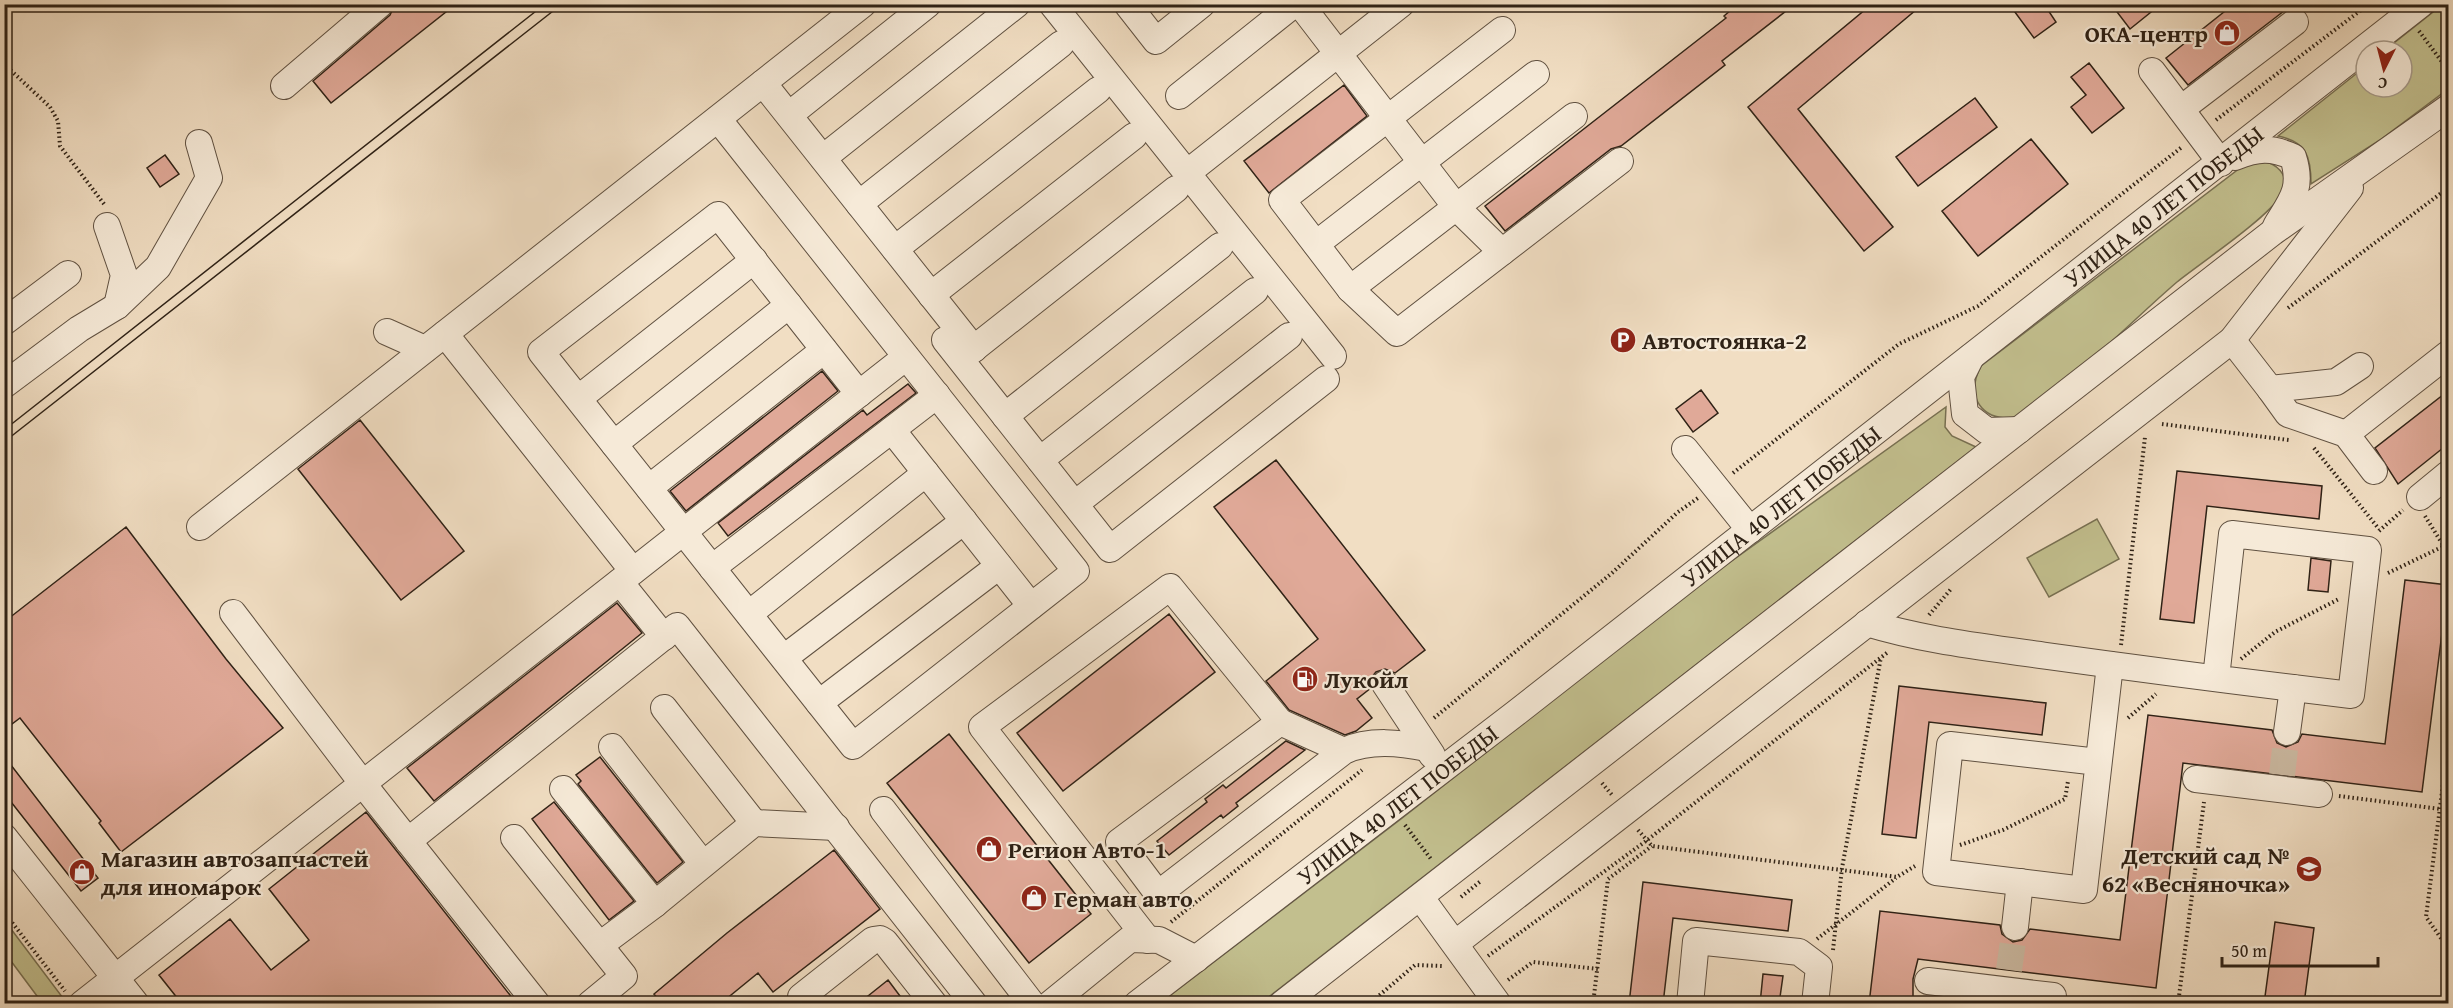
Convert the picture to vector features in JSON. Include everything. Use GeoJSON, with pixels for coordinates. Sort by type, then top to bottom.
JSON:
{"type":"FeatureCollection","features":[{"type":"Feature","properties":{"kind":"street"},"geometry":{"type":"LineString","coordinates":[[284,86],[380,4]]}},
{"type":"Feature","properties":{"kind":"street"},"geometry":{"type":"LineString","coordinates":[[200,527],[863,4]]}},
{"type":"Feature","properties":{"kind":"street"},"geometry":{"type":"LineString","coordinates":[[789,115],[928,4]]}},
{"type":"Feature","properties":{"kind":"street"},"geometry":{"type":"LineString","coordinates":[[823,158],[1017,4]]}},
{"type":"Feature","properties":{"kind":"street"},"geometry":{"type":"LineString","coordinates":[[763,83],[932,295],[1005,416],[1110,549],[1329,367],[1182,182],[1052,4]]}},
{"type":"Feature","properties":{"kind":"street"},"geometry":{"type":"LineString","coordinates":[[1127,4],[1156,41],[1202,4]]}},
{"type":"Feature","properties":{"kind":"street"},"geometry":{"type":"LineString","coordinates":[[1179,96],[1294,4]]}},
{"type":"Feature","properties":{"kind":"street"},"geometry":{"type":"LineString","coordinates":[[1300,4],[1456,207],[1502,252]]}},
{"type":"Feature","properties":{"kind":"street"},"geometry":{"type":"LineString","coordinates":[[75,999],[116,978],[859,394],[910,361],[960,344],[1182,182],[1401,4]]}},
{"type":"Feature","properties":{"kind":"street","name":"УЛИЦА 40 ЛЕТ ПОБЕДЫ"},"geometry":{"type":"LineString","coordinates":[[1137,1004],[1442,770],[2221,162],[2418,15]]}},
{"type":"Feature","properties":{"kind":"street"},"geometry":{"type":"LineString","coordinates":[[2181,109],[2295,22]]}},
{"type":"Feature","properties":{"kind":"street"},"geometry":{"type":"LineString","coordinates":[[1502,30],[1282,200],[1350,289],[1397,333],[1620,161]]}},
{"type":"Feature","properties":{"kind":"street"},"geometry":{"type":"LineString","coordinates":[[859,204],[1061,44]]}},
{"type":"Feature","properties":{"kind":"street"},"geometry":{"type":"LineString","coordinates":[[2152,71],[2221,162],[2257,148],[2276,149],[2293,157],[2299,175],[2296,193],[2273,232]]}},
{"type":"Feature","properties":{"kind":"street"},"geometry":{"type":"LineString","coordinates":[[1316,244],[1536,74]]}},
{"type":"Feature","properties":{"kind":"street"},"geometry":{"type":"LineString","coordinates":[[895,249],[1098,90]]}},
{"type":"Feature","properties":{"kind":"street"},"geometry":{"type":"LineString","coordinates":[[1282,1004],[1421,898],[1454,869],[2273,232],[2363,171],[2448,108]]}},
{"type":"Feature","properties":{"kind":"street"},"geometry":{"type":"LineString","coordinates":[[1350,289],[1574,116]]}},
{"type":"Feature","properties":{"kind":"street"},"geometry":{"type":"LineString","coordinates":[[718,119],[1076,571],[854,746],[541,352],[718,215],[859,394]]}},
{"type":"Feature","properties":{"kind":"street"},"geometry":{"type":"LineString","coordinates":[[932,295],[1134,136]]}},
{"type":"Feature","properties":{"kind":"street"},"geometry":{"type":"LineString","coordinates":[[4,385],[79,329],[117,306],[158,267],[209,178],[198,143]]}},
{"type":"Feature","properties":{"kind":"street"},"geometry":{"type":"LineString","coordinates":[[1456,943],[1867,623],[2143,417],[2232,340],[2363,171]]}},
{"type":"Feature","properties":{"kind":"street"},"geometry":{"type":"LineString","coordinates":[[107,226],[124,275],[117,306]]}},
{"type":"Feature","properties":{"kind":"street"},"geometry":{"type":"LineString","coordinates":[[1005,416],[1220,246]]}},
{"type":"Feature","properties":{"kind":"street"},"geometry":{"type":"LineString","coordinates":[[579,398],[754,260]]}},
{"type":"Feature","properties":{"kind":"street"},"geometry":{"type":"LineString","coordinates":[[4,322],[68,274]]}},
{"type":"Feature","properties":{"kind":"street"},"geometry":{"type":"LineString","coordinates":[[1040,460],[1255,291]]}},
{"type":"Feature","properties":{"kind":"street"},"geometry":{"type":"LineString","coordinates":[[614,444],[789,305]]}},
{"type":"Feature","properties":{"kind":"street"},"geometry":{"type":"LineString","coordinates":[[387,332],[425,349]]}},
{"type":"Feature","properties":{"kind":"street"},"geometry":{"type":"LineString","coordinates":[[445,334],[627,576],[664,637]]}},
{"type":"Feature","properties":{"kind":"street"},"geometry":{"type":"LineString","coordinates":[[1075,504],[1288,336]]}},
{"type":"Feature","properties":{"kind":"street"},"geometry":{"type":"LineString","coordinates":[[2232,340],[2288,414],[2346,434],[2374,471]]}},
{"type":"Feature","properties":{"kind":"street"},"geometry":{"type":"LineString","coordinates":[[649,488],[824,350]]}},
{"type":"Feature","properties":{"kind":"street"},"geometry":{"type":"LineString","coordinates":[[2346,434],[2448,354]]}},
{"type":"Feature","properties":{"kind":"street"},"geometry":{"type":"LineString","coordinates":[[1971,357],[1961,376],[1965,414],[1987,431],[2019,430]]}},
{"type":"Feature","properties":{"kind":"street"},"geometry":{"type":"LineString","coordinates":[[2270,389],[2336,382],[2360,366]]}},
{"type":"Feature","properties":{"kind":"street"},"geometry":{"type":"LineString","coordinates":[[712,568],[937,395]]}},
{"type":"Feature","properties":{"kind":"street"},"geometry":{"type":"LineString","coordinates":[[892,430],[1032,606]]}},
{"type":"Feature","properties":{"kind":"street"},"geometry":{"type":"LineString","coordinates":[[1685,449],[1750,530]]}},
{"type":"Feature","properties":{"kind":"street"},"geometry":{"type":"LineString","coordinates":[[749,614],[926,473]]}},
{"type":"Feature","properties":{"kind":"street"},"geometry":{"type":"LineString","coordinates":[[2417,499],[2448,474]]}},
{"type":"Feature","properties":{"kind":"street"},"geometry":{"type":"LineString","coordinates":[[784,658],[964,521]]}},
{"type":"Feature","properties":{"kind":"street"},"geometry":{"type":"LineString","coordinates":[[1867,623],[1910,636],[2180,674],[2351,695],[2364,585],[2374,540],[2232,534],[2216,678]]}},
{"type":"Feature","properties":{"kind":"street"},"geometry":{"type":"LineString","coordinates":[[819,703],[999,566]]}},
{"type":"Feature","properties":{"kind":"street"},"geometry":{"type":"LineString","coordinates":[[1148,940],[982,727],[1170,587],[1280,722],[1344,750]]}},
{"type":"Feature","properties":{"kind":"street"},"geometry":{"type":"LineString","coordinates":[[233,613],[363,784],[537,1004]]}},
{"type":"Feature","properties":{"kind":"street"},"geometry":{"type":"LineString","coordinates":[[408,841],[677,626],[974,1004]]}},
{"type":"Feature","properties":{"kind":"street"},"geometry":{"type":"LineString","coordinates":[[2098,762],[1950,745],[1936,872],[2084,890],[2098,762],[2114,665]]}},
{"type":"Feature","properties":{"kind":"street"},"geometry":{"type":"LineString","coordinates":[[1385,684],[1442,770]]}},
{"type":"Feature","properties":{"kind":"street"},"geometry":{"type":"LineString","coordinates":[[2287,732],[2293,688]]}},
{"type":"Feature","properties":{"kind":"street"},"geometry":{"type":"LineString","coordinates":[[664,708],[754,824]]}},
{"type":"Feature","properties":{"kind":"street"},"geometry":{"type":"LineString","coordinates":[[1280,722],[1119,842],[1158,894],[1344,750],[1356,745],[1422,741]]}},
{"type":"Feature","properties":{"kind":"street"},"geometry":{"type":"LineString","coordinates":[[612,747],[703,864]]}},
{"type":"Feature","properties":{"kind":"street"},"geometry":{"type":"LineString","coordinates":[[2201,780],[2281,782],[2319,794]]}},
{"type":"Feature","properties":{"kind":"street"},"geometry":{"type":"LineString","coordinates":[[563,789],[655,904]]}},
{"type":"Feature","properties":{"kind":"street"},"geometry":{"type":"LineString","coordinates":[[883,810],[1032,1004]]}},
{"type":"Feature","properties":{"kind":"street"},"geometry":{"type":"LineString","coordinates":[[600,945],[754,824],[836,827]]}},
{"type":"Feature","properties":{"kind":"street"},"geometry":{"type":"LineString","coordinates":[[4,837],[136,1004]]}},
{"type":"Feature","properties":{"kind":"street"},"geometry":{"type":"LineString","coordinates":[[514,838],[624,976],[590,1004]]}},
{"type":"Feature","properties":{"kind":"street"},"geometry":{"type":"LineString","coordinates":[[2014,927],[2020,882]]}},
{"type":"Feature","properties":{"kind":"street"},"geometry":{"type":"LineString","coordinates":[[1421,898],[1495,998]]}},
{"type":"Feature","properties":{"kind":"street"},"geometry":{"type":"LineString","coordinates":[[801,997],[873,940],[880,939],[934,1004]]}},
{"type":"Feature","properties":{"kind":"street"},"geometry":{"type":"LineString","coordinates":[[1050,1004],[1130,939],[1159,940],[1196,959]]}},
{"type":"Feature","properties":{"kind":"street"},"geometry":{"type":"LineString","coordinates":[[1689,1004],[1696,941],[1809,959],[1815,1004]]}},
{"type":"Feature","properties":{"kind":"street"},"geometry":{"type":"LineString","coordinates":[[1928,981],[2008,980],[2053,996]]}},
{"type":"Feature","properties":{"kind":"path"},"geometry":{"type":"LineString","coordinates":[[1422,741],[1678,513],[1899,344],[1978,306],[2369,4]]}},
{"type":"Feature","properties":{"kind":"path"},"geometry":{"type":"LineString","coordinates":[[2418,15],[2448,70]]}},
{"type":"Feature","properties":{"kind":"path"},"geometry":{"type":"LineString","coordinates":[[4,64],[50,107],[58,121],[60,146],[98,199],[110,210],[107,226]]}},
{"type":"Feature","properties":{"kind":"path"},"geometry":{"type":"LineString","coordinates":[[2114,665],[2143,417],[2298,441]]}},
{"type":"Feature","properties":{"kind":"path"},"geometry":{"type":"LineString","coordinates":[[2310,442],[2374,540],[2417,499],[2448,552]]}},
{"type":"Feature","properties":{"kind":"path"},"geometry":{"type":"LineString","coordinates":[[2216,678],[2275,632],[2444,546]]}},
{"type":"Feature","properties":{"kind":"path"},"geometry":{"type":"LineString","coordinates":[[1881,657],[1842,868],[1835,925],[1831,962],[1809,959],[1835,925],[1897,877],[1938,853],[2003,830],[2065,799],[2073,759]]}},
{"type":"Feature","properties":{"kind":"path"},"geometry":{"type":"LineString","coordinates":[[2127,718],[2180,674]]}},
{"type":"Feature","properties":{"kind":"path"},"geometry":{"type":"LineString","coordinates":[[2448,745],[2426,917],[2448,948]]}},
{"type":"Feature","properties":{"kind":"path"},"geometry":{"type":"LineString","coordinates":[[1148,940],[1363,769]]}},
{"type":"Feature","properties":{"kind":"path"},"geometry":{"type":"LineString","coordinates":[[2178,1004],[2201,780]]}},
{"type":"Feature","properties":{"kind":"path"},"geometry":{"type":"LineString","coordinates":[[2319,794],[2440,809]]}},
{"type":"Feature","properties":{"kind":"path"},"geometry":{"type":"LineString","coordinates":[[1401,819],[1437,867]]}},
{"type":"Feature","properties":{"kind":"path"},"geometry":{"type":"LineString","coordinates":[[1593,1004],[1608,879],[1652,846],[1842,868],[1897,877]]}},
{"type":"Feature","properties":{"kind":"path"},"geometry":{"type":"LineString","coordinates":[[4,912],[75,999]]}},
{"type":"Feature","properties":{"kind":"path"},"geometry":{"type":"LineString","coordinates":[[1495,998],[1533,962],[1598,969]]}},
{"type":"Feature","properties":{"kind":"path"},"geometry":{"type":"LineString","coordinates":[[2053,996],[2119,1004]]}},
{"type":"Feature","properties":{"kind":"shaded area"},"geometry":{"type":"Polygon","coordinates":[[[2442,5],[2448,5],[2448,89],[2380,140],[2311,184],[2310,166],[2305,152],[2295,142],[2278,136],[2354,76],[2354,99],[2414,99],[2414,39],[2399,39],[2442,5]]]}},
{"type":"Feature","properties":{"kind":"shaded area"},"geometry":{"type":"Polygon","coordinates":[[[2267,162],[2283,174],[2284,189],[2274,204],[2249,227],[2177,282],[2095,356],[2016,418],[1994,416],[1979,405],[1975,388],[1976,377],[1981,366],[2244,165],[2267,162]]]}},
{"type":"Feature","properties":{"kind":"shaded area"},"geometry":{"type":"Polygon","coordinates":[[[1946,407],[1945,427],[1952,436],[1976,447],[1261,1003],[1159,1004],[1401,819],[1708,578],[1946,407]]]}},
{"type":"Feature","properties":{"kind":"shaded area"},"geometry":{"type":"Polygon","coordinates":[[[2097,519],[2119,559],[2049,597],[2027,558],[2097,519]]]}},
{"type":"Feature","properties":{"kind":"shaded area"},"geometry":{"type":"Polygon","coordinates":[[[5,921],[66,1002],[51,1003],[40,1000],[5,953],[5,921]]]}},
{"type":"Feature","properties":{"kind":"building"},"geometry":{"type":"Polygon","coordinates":[[[395,4],[456,4],[331,103],[313,81],[390,15],[395,4]]]}},
{"type":"Feature","properties":{"kind":"building"},"geometry":{"type":"Polygon","coordinates":[[[1738,4],[1795,4],[1722,61],[1725,65],[1621,146],[1611,149],[1505,231],[1485,206],[1726,18],[1724,16],[1738,4]]]}},
{"type":"Feature","properties":{"kind":"building"},"geometry":{"type":"Polygon","coordinates":[[[1872,4],[1923,4],[1798,109],[1893,227],[1864,251],[1748,107],[1872,4]]]}},
{"type":"Feature","properties":{"kind":"building"},"geometry":{"type":"Polygon","coordinates":[[[2009,4],[2044,4],[2056,22],[2034,38],[2009,4]]]}},
{"type":"Feature","properties":{"kind":"building"},"geometry":{"type":"Polygon","coordinates":[[[2111,4],[2161,4],[2130,29],[2111,4]]]}},
{"type":"Feature","properties":{"kind":"building"},"geometry":{"type":"Polygon","coordinates":[[[2234,4],[2293,4],[2188,85],[2166,58],[2234,4]]]}},
{"type":"Feature","properties":{"kind":"building"},"geometry":{"type":"Polygon","coordinates":[[[2089,63],[2124,108],[2092,133],[2071,107],[2086,95],[2071,77],[2089,63]]]}},
{"type":"Feature","properties":{"kind":"building"},"geometry":{"type":"Polygon","coordinates":[[[1344,85],[1367,116],[1269,193],[1244,161],[1344,85]]]}},
{"type":"Feature","properties":{"kind":"building"},"geometry":{"type":"Polygon","coordinates":[[[1975,98],[1997,127],[1918,186],[1896,157],[1975,98]]]}},
{"type":"Feature","properties":{"kind":"building"},"geometry":{"type":"Polygon","coordinates":[[[2031,139],[2068,184],[1978,256],[1942,211],[2031,139]]]}},
{"type":"Feature","properties":{"kind":"building"},"geometry":{"type":"Polygon","coordinates":[[[165,155],[179,174],[160,187],[147,168],[165,155]]]}},
{"type":"Feature","properties":{"kind":"building"},"geometry":{"type":"Polygon","coordinates":[[[822,371],[838,391],[686,511],[670,491],[822,371]]]}},
{"type":"Feature","properties":{"kind":"building"},"geometry":{"type":"Polygon","coordinates":[[[908,384],[916,393],[728,536],[718,523],[863,410],[867,415],[908,384]]]}},
{"type":"Feature","properties":{"kind":"building"},"geometry":{"type":"Polygon","coordinates":[[[1701,390],[1718,413],[1693,432],[1676,409],[1701,390]]]}},
{"type":"Feature","properties":{"kind":"building"},"geometry":{"type":"Polygon","coordinates":[[[2448,391],[2448,444],[2398,484],[2375,448],[2448,391]]]}},
{"type":"Feature","properties":{"kind":"building"},"geometry":{"type":"Polygon","coordinates":[[[360,420],[464,551],[401,600],[298,469],[360,420]]]}},
{"type":"Feature","properties":{"kind":"building"},"geometry":{"type":"Polygon","coordinates":[[[1276,460],[1425,650],[1395,673],[1385,669],[1376,672],[1371,678],[1371,688],[1357,699],[1372,718],[1356,731],[1345,735],[1289,710],[1266,681],[1318,639],[1214,507],[1276,460]]]}},
{"type":"Feature","properties":{"kind":"building"},"geometry":{"type":"Polygon","coordinates":[[[2177,471],[2322,486],[2319,519],[2207,506],[2194,623],[2160,619],[2177,471]]]}},
{"type":"Feature","properties":{"kind":"building"},"geometry":{"type":"Polygon","coordinates":[[[126,527],[226,659],[283,728],[121,852],[99,823],[101,821],[20,718],[4,730],[4,622],[126,527]]]}},
{"type":"Feature","properties":{"kind":"building"},"geometry":{"type":"Polygon","coordinates":[[[2311,558],[2331,561],[2328,592],[2308,590],[2311,558]]]}},
{"type":"Feature","properties":{"kind":"building"},"geometry":{"type":"Polygon","coordinates":[[[2405,580],[2448,585],[2422,792],[2183,763],[2156,988],[1918,959],[1913,979],[1913,1004],[1869,1004],[1880,911],[2000,925],[2002,934],[2013,942],[2022,940],[2030,929],[2120,940],[2148,715],[2272,730],[2277,743],[2286,747],[2298,742],[2302,734],[2385,744],[2405,580]]]}},
{"type":"Feature","properties":{"kind":"building"},"geometry":{"type":"Polygon","coordinates":[[[617,603],[642,633],[434,801],[407,768],[617,603]]]}},
{"type":"Feature","properties":{"kind":"building"},"geometry":{"type":"Polygon","coordinates":[[[1169,614],[1215,672],[1063,791],[1017,733],[1169,614]]]}},
{"type":"Feature","properties":{"kind":"building"},"geometry":{"type":"Polygon","coordinates":[[[1899,686],[2046,703],[2042,735],[1929,722],[1916,838],[1882,834],[1899,686]]]}},
{"type":"Feature","properties":{"kind":"building","name":"Регион Авто-1"},"geometry":{"type":"Polygon","coordinates":[[[949,734],[1091,914],[1029,963],[887,783],[949,734]]]}},
{"type":"Feature","properties":{"kind":"building"},"geometry":{"type":"Polygon","coordinates":[[[1286,741],[1305,750],[1236,803],[1238,806],[1223,818],[1221,815],[1169,855],[1157,841],[1207,802],[1205,799],[1223,785],[1226,788],[1286,741]]]}},
{"type":"Feature","properties":{"kind":"building"},"geometry":{"type":"Polygon","coordinates":[[[4,756],[98,878],[81,891],[4,793],[4,756]]]}},
{"type":"Feature","properties":{"kind":"building"},"geometry":{"type":"Polygon","coordinates":[[[600,757],[683,862],[657,883],[578,784],[581,781],[576,775],[600,757]]]}},
{"type":"Feature","properties":{"kind":"building"},"geometry":{"type":"Polygon","coordinates":[[[554,802],[634,901],[609,920],[532,819],[554,802]]]}},
{"type":"Feature","properties":{"kind":"building"},"geometry":{"type":"Polygon","coordinates":[[[366,812],[517,1004],[182,1004],[159,975],[230,919],[271,970],[309,940],[269,889],[366,812]]]}},
{"type":"Feature","properties":{"kind":"building"},"geometry":{"type":"Polygon","coordinates":[[[834,850],[880,909],[773,992],[758,973],[720,1004],[662,1004],[654,994],[727,933],[834,850]]]}},
{"type":"Feature","properties":{"kind":"building"},"geometry":{"type":"Polygon","coordinates":[[[1643,882],[1792,900],[1788,931],[1673,918],[1663,1004],[1629,1004],[1643,882]]]}},
{"type":"Feature","properties":{"kind":"building"},"geometry":{"type":"Polygon","coordinates":[[[2275,922],[2314,928],[2304,1004],[2264,1004],[2275,922]]]}},
{"type":"Feature","properties":{"kind":"building"},"geometry":{"type":"Polygon","coordinates":[[[1763,974],[1783,976],[1779,1004],[1760,1004],[1763,974]]]}},
{"type":"Feature","properties":{"kind":"building"},"geometry":{"type":"Polygon","coordinates":[[[888,980],[906,1004],[858,1004],[888,980]]]}},
{"type":"Feature","properties":{"kind":"tunnel"},"geometry":{"type":"LineString","coordinates":[[2282,775],[2287,732]]}},
{"type":"Feature","properties":{"kind":"tunnel"},"geometry":{"type":"LineString","coordinates":[[2009,970],[2015,927]]}},
{"type":"Feature","properties":{"kind":"tram line"},"geometry":{"type":"LineString","coordinates":[[4,430],[545,4]]}},
{"type":"Feature","properties":{"kind":"tram line"},"geometry":{"type":"LineString","coordinates":[[4,442],[562,4]]}},
{"type":"Feature","properties":{"kind":"place","name":"ОКА-центр"},"geometry":{"type":"Point","coordinates":[2227,33]}},
{"type":"Feature","properties":{"kind":"place","name":"Автостоянка-2"},"geometry":{"type":"Point","coordinates":[1623,340]}},
{"type":"Feature","properties":{"kind":"place","name":"Лукойл"},"geometry":{"type":"Point","coordinates":[1305,679]}},
{"type":"Feature","properties":{"kind":"place","name":"Регион Авто-1"},"geometry":{"type":"Point","coordinates":[989,849]}},
{"type":"Feature","properties":{"kind":"place","name":"Детский сад № 62 «Весняночка»"},"geometry":{"type":"Point","coordinates":[2309,869]}},
{"type":"Feature","properties":{"kind":"place","name":"Магазин автозапчастей для иномарок"},"geometry":{"type":"Point","coordinates":[82,872]}},
{"type":"Feature","properties":{"kind":"place","name":"Герман авто"},"geometry":{"type":"Point","coordinates":[1034,898]}}]}
